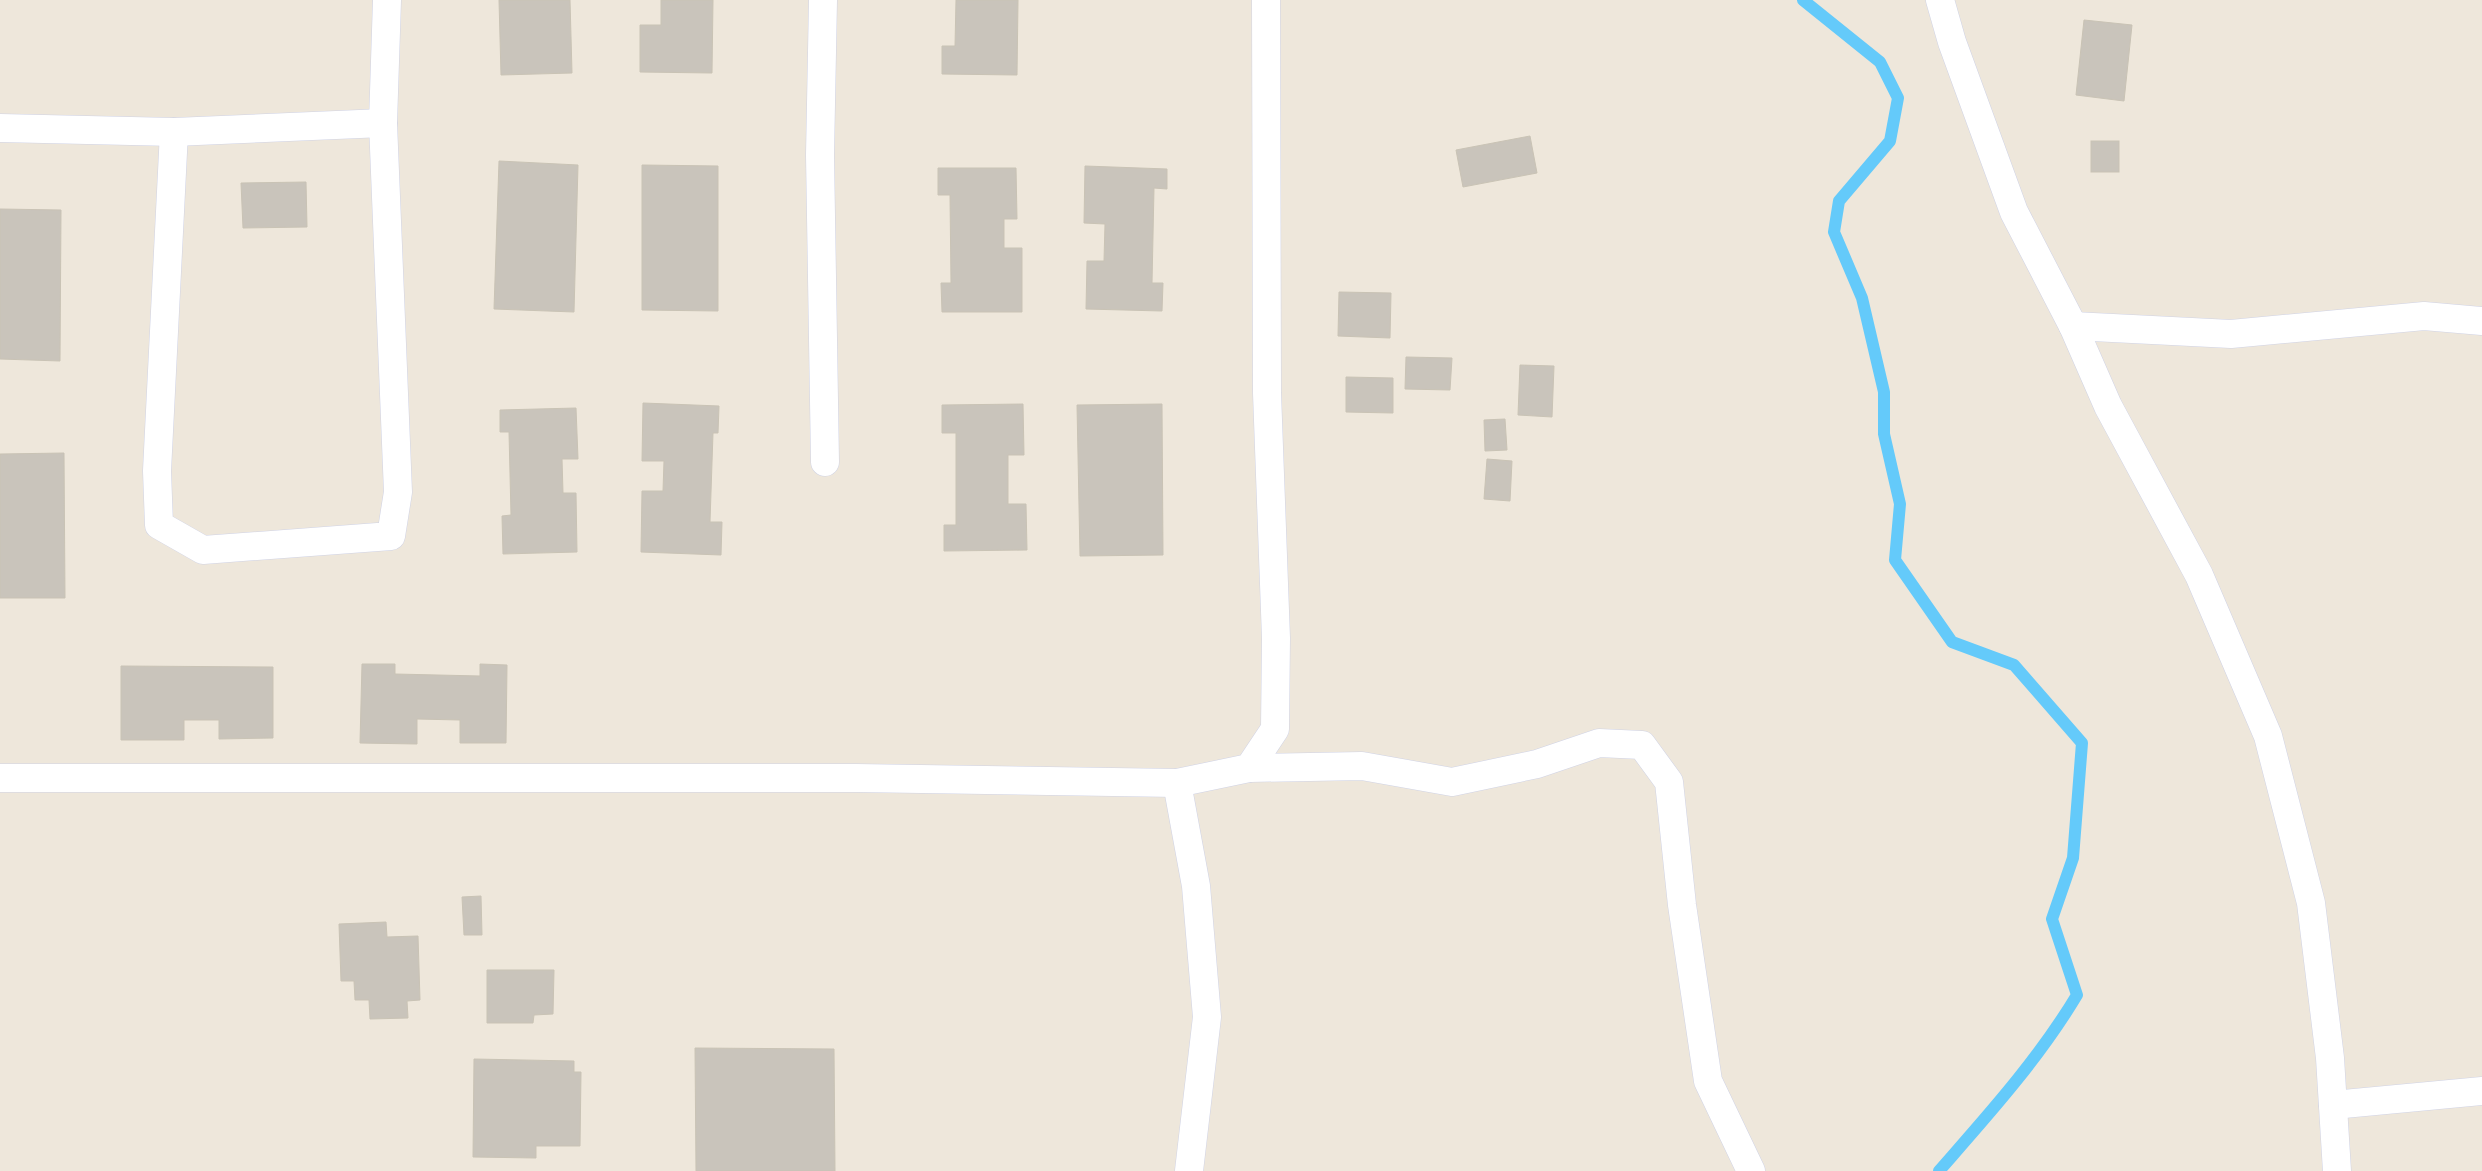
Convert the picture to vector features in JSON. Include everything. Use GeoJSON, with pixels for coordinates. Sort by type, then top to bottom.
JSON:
{"type":"FeatureCollection","features":[{"type":"Feature","properties":{"kind":"street"},"geometry":{"type":"LineString","coordinates":[[174,132],[157,472],[159,525],[203,550],[391,536],[398,492],[383,123],[387,0]]}},
{"type":"Feature","properties":{"kind":"street"},"geometry":{"type":"LineString","coordinates":[[823,0],[820,155],[825,462]]}},
{"type":"Feature","properties":{"kind":"street"},"geometry":{"type":"LineString","coordinates":[[1249,768],[1275,729],[1275,628],[1266,393],[1266,0]]}},
{"type":"Feature","properties":{"kind":"street"},"geometry":{"type":"LineString","coordinates":[[1940,0],[1952,42],[2014,212],[2072,326],[2108,406],[2200,575],[2268,736],[2311,903],[2330,1058],[2337,1171]]}},
{"type":"Feature","properties":{"kind":"street"},"geometry":{"type":"LineString","coordinates":[[0,128],[174,132],[383,123]]}},
{"type":"Feature","properties":{"kind":"street"},"geometry":{"type":"LineString","coordinates":[[2072,326],[2231,334],[2424,316],[2482,321]]}},
{"type":"Feature","properties":{"kind":"street"},"geometry":{"type":"LineString","coordinates":[[0,778],[856,778],[1176,783],[1249,768],[1362,766],[1452,782],[1537,764],[1599,743],[1642,745],[1669,782],[1682,905],[1708,1081],[1751,1171]]}},
{"type":"Feature","properties":{"kind":"street"},"geometry":{"type":"LineString","coordinates":[[1176,783],[1196,886],[1207,1017],[1189,1171]]}},
{"type":"Feature","properties":{"kind":"street"},"geometry":{"type":"LineString","coordinates":[[2333,1105],[2482,1091]]}},
{"type":"Feature","properties":{"kind":"building"},"geometry":{"type":"Polygon","coordinates":[[[499,0],[570,0],[572,73],[501,75],[499,0]]]}},
{"type":"Feature","properties":{"kind":"building"},"geometry":{"type":"Polygon","coordinates":[[[661,0],[713,0],[712,73],[640,72],[640,25],[661,25],[661,0]]]}},
{"type":"Feature","properties":{"kind":"building"},"geometry":{"type":"Polygon","coordinates":[[[956,0],[1018,0],[1017,75],[942,74],[942,46],[955,46],[956,0]]]}},
{"type":"Feature","properties":{"kind":"building"},"geometry":{"type":"Polygon","coordinates":[[[2084,20],[2132,25],[2124,101],[2076,95],[2084,20]]]}},
{"type":"Feature","properties":{"kind":"building"},"geometry":{"type":"Polygon","coordinates":[[[1530,136],[1537,173],[1463,187],[1456,150],[1530,136]]]}},
{"type":"Feature","properties":{"kind":"building"},"geometry":{"type":"Polygon","coordinates":[[[2091,141],[2119,141],[2119,172],[2091,172],[2091,141]]]}},
{"type":"Feature","properties":{"kind":"building"},"geometry":{"type":"Polygon","coordinates":[[[499,161],[578,165],[574,312],[494,309],[499,161]]]}},
{"type":"Feature","properties":{"kind":"building"},"geometry":{"type":"Polygon","coordinates":[[[642,165],[718,166],[718,311],[642,310],[642,165]]]}},
{"type":"Feature","properties":{"kind":"building"},"geometry":{"type":"Polygon","coordinates":[[[1085,166],[1167,169],[1167,189],[1154,188],[1152,283],[1163,283],[1162,311],[1086,309],[1087,261],[1104,261],[1105,224],[1084,223],[1085,166]]]}},
{"type":"Feature","properties":{"kind":"building"},"geometry":{"type":"Polygon","coordinates":[[[938,168],[1016,168],[1017,219],[1004,219],[1004,248],[1022,248],[1022,312],[942,312],[941,283],[951,283],[950,195],[938,195],[938,168]]]}},
{"type":"Feature","properties":{"kind":"building"},"geometry":{"type":"Polygon","coordinates":[[[306,182],[307,227],[243,228],[241,183],[306,182]]]}},
{"type":"Feature","properties":{"kind":"building"},"geometry":{"type":"Polygon","coordinates":[[[0,209],[61,210],[60,361],[0,359],[0,209]]]}},
{"type":"Feature","properties":{"kind":"building"},"geometry":{"type":"Polygon","coordinates":[[[1339,292],[1391,293],[1390,338],[1338,336],[1339,292]]]}},
{"type":"Feature","properties":{"kind":"building"},"geometry":{"type":"Polygon","coordinates":[[[1406,357],[1452,358],[1450,390],[1405,389],[1406,357]]]}},
{"type":"Feature","properties":{"kind":"building"},"geometry":{"type":"Polygon","coordinates":[[[1520,365],[1554,366],[1552,417],[1518,415],[1520,365]]]}},
{"type":"Feature","properties":{"kind":"building"},"geometry":{"type":"Polygon","coordinates":[[[1346,377],[1393,378],[1393,413],[1346,412],[1346,377]]]}},
{"type":"Feature","properties":{"kind":"building"},"geometry":{"type":"Polygon","coordinates":[[[643,403],[719,406],[718,433],[713,433],[710,522],[722,522],[721,555],[641,552],[642,491],[663,491],[664,461],[642,461],[643,403]]]}},
{"type":"Feature","properties":{"kind":"building"},"geometry":{"type":"Polygon","coordinates":[[[1023,404],[1024,455],[1008,455],[1008,504],[1026,504],[1027,550],[944,551],[944,525],[956,525],[956,433],[942,433],[942,405],[1023,404]]]}},
{"type":"Feature","properties":{"kind":"building"},"geometry":{"type":"Polygon","coordinates":[[[1162,404],[1163,555],[1080,556],[1077,405],[1162,404]]]}},
{"type":"Feature","properties":{"kind":"building"},"geometry":{"type":"Polygon","coordinates":[[[576,408],[578,459],[562,459],[563,493],[576,493],[577,552],[503,554],[502,516],[511,515],[509,432],[500,432],[500,410],[576,408]]]}},
{"type":"Feature","properties":{"kind":"building"},"geometry":{"type":"Polygon","coordinates":[[[1505,419],[1507,450],[1485,451],[1484,420],[1505,419]]]}},
{"type":"Feature","properties":{"kind":"building"},"geometry":{"type":"Polygon","coordinates":[[[64,453],[65,598],[0,598],[0,454],[64,453]]]}},
{"type":"Feature","properties":{"kind":"building"},"geometry":{"type":"Polygon","coordinates":[[[1487,459],[1512,461],[1510,501],[1484,499],[1487,459]]]}},
{"type":"Feature","properties":{"kind":"building"},"geometry":{"type":"Polygon","coordinates":[[[362,664],[395,664],[395,674],[480,676],[480,664],[507,665],[506,743],[460,743],[460,720],[417,719],[417,744],[360,743],[362,664]]]}},
{"type":"Feature","properties":{"kind":"building"},"geometry":{"type":"Polygon","coordinates":[[[121,666],[273,667],[273,738],[219,739],[219,720],[184,720],[184,740],[121,740],[121,666]]]}},
{"type":"Feature","properties":{"kind":"building"},"geometry":{"type":"Polygon","coordinates":[[[481,896],[482,935],[464,935],[462,897],[481,896]]]}},
{"type":"Feature","properties":{"kind":"building"},"geometry":{"type":"Polygon","coordinates":[[[386,922],[387,937],[418,936],[420,1000],[407,1001],[408,1018],[370,1019],[369,1000],[355,1000],[354,981],[341,981],[339,924],[386,922]]]}},
{"type":"Feature","properties":{"kind":"building"},"geometry":{"type":"Polygon","coordinates":[[[487,970],[554,970],[553,1014],[534,1015],[533,1023],[487,1023],[487,970]]]}},
{"type":"Feature","properties":{"kind":"building"},"geometry":{"type":"Polygon","coordinates":[[[695,1048],[834,1049],[835,1171],[696,1171],[695,1048]]]}},
{"type":"Feature","properties":{"kind":"building"},"geometry":{"type":"Polygon","coordinates":[[[474,1059],[574,1061],[574,1072],[581,1072],[580,1146],[536,1146],[536,1158],[473,1157],[474,1059]]]}},
{"type":"Feature","properties":{"kind":"waterway"},"geometry":{"type":"LineString","coordinates":[[1803,0],[1880,62],[1898,98],[1890,141],[1839,201],[1834,232],[1862,298],[1884,392],[1884,434],[1900,504],[1895,560],[1952,642],[2014,665],[2082,743],[2073,858],[2052,919],[2077,995],[2029,1064],[1994,1108],[1939,1171]]}}]}
